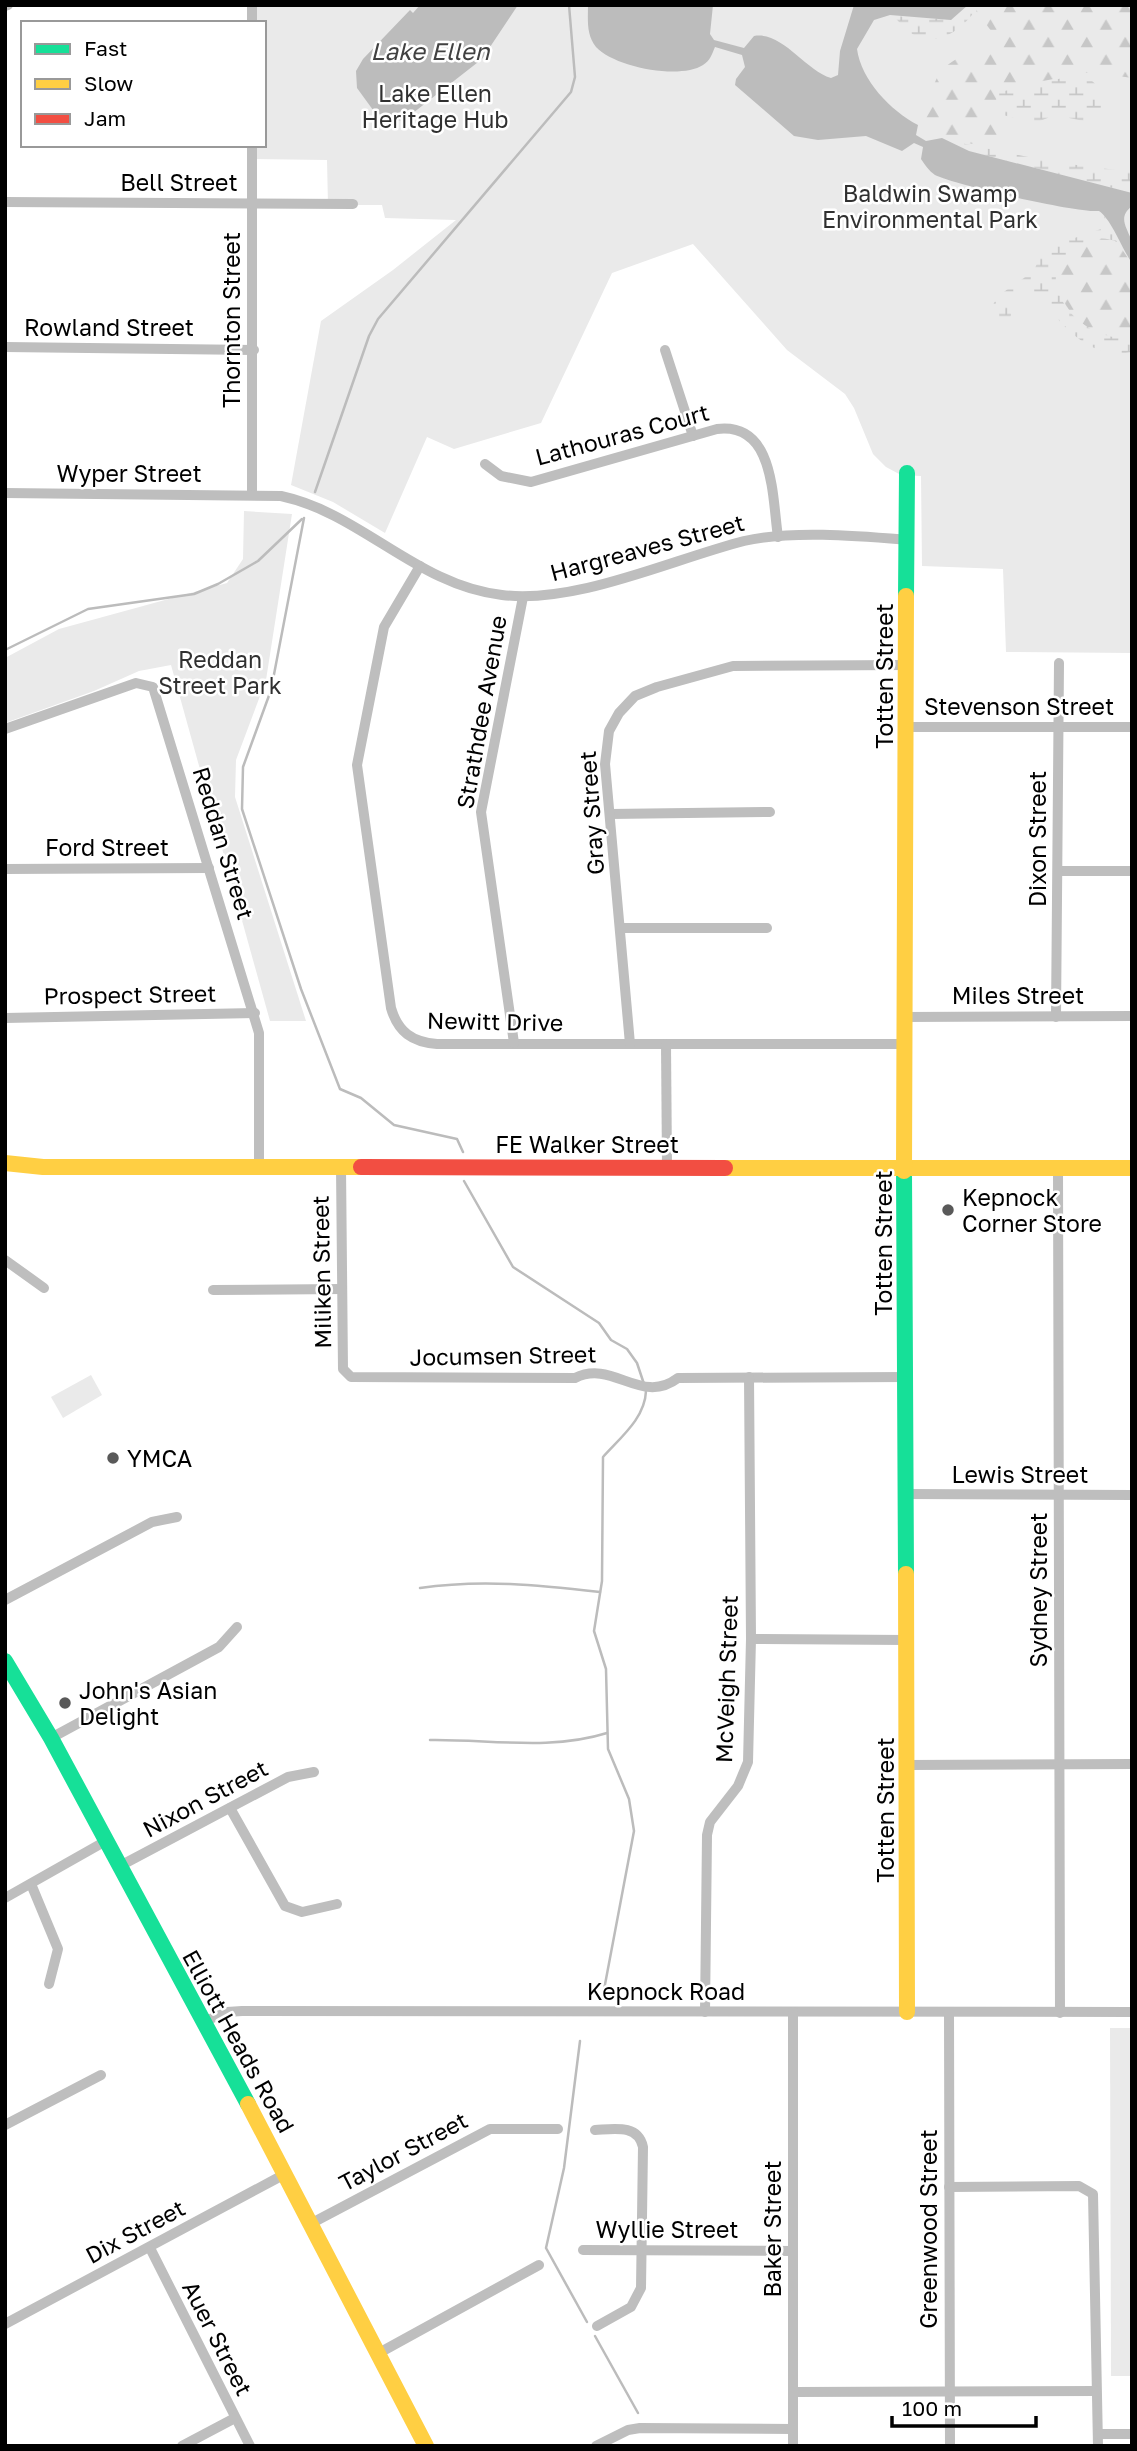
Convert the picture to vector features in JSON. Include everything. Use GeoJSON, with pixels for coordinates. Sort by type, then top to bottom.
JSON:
{"type":"FeatureCollection","features":[{"type":"Feature","properties":{"kind":"street","name":"Thornton Street"},"geometry":{"type":"LineString","coordinates":[[252,147],[253,495]]}},
{"type":"Feature","properties":{"kind":"street","name":"Bell Street"},"geometry":{"type":"LineString","coordinates":[[5,202],[354,204]]}},
{"type":"Feature","properties":{"kind":"street","name":"Rowland Street"},"geometry":{"type":"LineString","coordinates":[[5,347],[254,349]]}},
{"type":"Feature","properties":{"kind":"street"},"geometry":{"type":"LineString","coordinates":[[665,351],[693,436]]}},
{"type":"Feature","properties":{"kind":"street","name":"Lathouras Court"},"geometry":{"type":"LineString","coordinates":[[485,464],[511,480],[531,482],[717,429],[733,428],[747,434],[761,447],[768,466],[778,537]]}},
{"type":"Feature","properties":{"kind":"street","name":"Totten Street"},"geometry":{"type":"LineString","coordinates":[[907,474],[904,1017],[907,2012]]}},
{"type":"Feature","properties":{"kind":"street","name":"Wyper Street"},"geometry":{"type":"LineString","coordinates":[[5,493],[253,495]]}},
{"type":"Feature","properties":{"kind":"street","name":"Hargreaves Street"},"geometry":{"type":"LineString","coordinates":[[253,495],[289,498],[329,514],[419,566],[468,589],[523,597],[564,593],[745,541],[778,537],[908,540]]}},
{"type":"Feature","properties":{"kind":"street","name":"Newitt Drive"},"geometry":{"type":"LineString","coordinates":[[419,566],[384,627],[357,765],[391,1008],[406,1035],[425,1043],[905,1044]]}},
{"type":"Feature","properties":{"kind":"street","name":"Strathdee Avenue"},"geometry":{"type":"LineString","coordinates":[[514,1043],[481,811],[523,597]]}},
{"type":"Feature","properties":{"kind":"street","name":"Dixon Street"},"geometry":{"type":"LineString","coordinates":[[1056,1017],[1059,663]]}},
{"type":"Feature","properties":{"kind":"street","name":"Gray Street"},"geometry":{"type":"LineString","coordinates":[[630,1044],[605,764],[609,731],[625,705],[646,690],[733,666],[907,665]]}},
{"type":"Feature","properties":{"kind":"street","name":"Reddan Street"},"geometry":{"type":"LineString","coordinates":[[5,729],[136,683],[148,684],[155,692],[255,1013],[259,1033],[259,1167]]}},
{"type":"Feature","properties":{"kind":"street","name":"Stevenson Street"},"geometry":{"type":"LineString","coordinates":[[906,727],[1132,727]]}},
{"type":"Feature","properties":{"kind":"street"},"geometry":{"type":"LineString","coordinates":[[610,814],[770,812]]}},
{"type":"Feature","properties":{"kind":"street","name":"Ford Street"},"geometry":{"type":"LineString","coordinates":[[5,869],[209,868]]}},
{"type":"Feature","properties":{"kind":"street"},"geometry":{"type":"LineString","coordinates":[[1058,871],[1132,871]]}},
{"type":"Feature","properties":{"kind":"street"},"geometry":{"type":"LineString","coordinates":[[620,928],[767,928]]}},
{"type":"Feature","properties":{"kind":"street","name":"Prospect Street"},"geometry":{"type":"LineString","coordinates":[[5,1017],[255,1013]]}},
{"type":"Feature","properties":{"kind":"street","name":"Miles Street"},"geometry":{"type":"LineString","coordinates":[[904,1017],[1132,1016]]}},
{"type":"Feature","properties":{"kind":"street"},"geometry":{"type":"LineString","coordinates":[[666,1044],[667,1167]]}},
{"type":"Feature","properties":{"kind":"street","name":"FE Walker Street"},"geometry":{"type":"LineString","coordinates":[[5,1163],[43,1167],[1132,1168]]}},
{"type":"Feature","properties":{"kind":"street","name":"FE Walker Street"},"geometry":{"type":"LineString","coordinates":[[5,1172],[43,1167]]}},
{"type":"Feature","properties":{"kind":"street","name":"Miliken Street"},"geometry":{"type":"LineString","coordinates":[[341,1167],[343,1369],[347,1375]]}},
{"type":"Feature","properties":{"kind":"street","name":"Sydney Street"},"geometry":{"type":"LineString","coordinates":[[1058,1167],[1060,2013]]}},
{"type":"Feature","properties":{"kind":"street"},"geometry":{"type":"LineString","coordinates":[[5,1260],[44,1288]]}},
{"type":"Feature","properties":{"kind":"street"},"geometry":{"type":"LineString","coordinates":[[214,1290],[342,1289]]}},
{"type":"Feature","properties":{"kind":"street","name":"Jocumsen Street"},"geometry":{"type":"LineString","coordinates":[[347,1375],[356,1378],[575,1378],[589,1373],[608,1374],[631,1384],[660,1388],[678,1378],[907,1377]]}},
{"type":"Feature","properties":{"kind":"street","name":"McVeigh Street"},"geometry":{"type":"LineString","coordinates":[[705,2012],[707,1835],[710,1822],[737,1786],[748,1762],[751,1639],[749,1377]]}},
{"type":"Feature","properties":{"kind":"street","name":"Lewis Street"},"geometry":{"type":"LineString","coordinates":[[907,1494],[1132,1495]]}},
{"type":"Feature","properties":{"kind":"street"},"geometry":{"type":"LineString","coordinates":[[5,1600],[152,1522],[177,1517]]}},
{"type":"Feature","properties":{"kind":"street"},"geometry":{"type":"LineString","coordinates":[[51,1738],[219,1647],[237,1627]]}},
{"type":"Feature","properties":{"kind":"street"},"geometry":{"type":"LineString","coordinates":[[751,1639],[907,1640]]}},
{"type":"Feature","properties":{"kind":"street","name":"Elliott Heads Road"},"geometry":{"type":"LineString","coordinates":[[5,1661],[51,1738],[104,1842],[312,2223],[426,2446]]}},
{"type":"Feature","properties":{"kind":"street"},"geometry":{"type":"LineString","coordinates":[[908,1765],[1132,1764]]}},
{"type":"Feature","properties":{"kind":"street","name":"Nixon Street"},"geometry":{"type":"LineString","coordinates":[[118,1867],[288,1777],[314,1772]]}},
{"type":"Feature","properties":{"kind":"street"},"geometry":{"type":"LineString","coordinates":[[230,1808],[285,1906],[302,1912],[337,1904]]}},
{"type":"Feature","properties":{"kind":"street"},"geometry":{"type":"LineString","coordinates":[[5,1898],[104,1842]]}},
{"type":"Feature","properties":{"kind":"street"},"geometry":{"type":"LineString","coordinates":[[31,1884],[58,1949],[49,1984]]}},
{"type":"Feature","properties":{"kind":"street","name":"Kepnock Road"},"geometry":{"type":"LineString","coordinates":[[203,2022],[227,2012],[242,2011],[1132,2012]]}},
{"type":"Feature","properties":{"kind":"street","name":"Baker Street"},"geometry":{"type":"LineString","coordinates":[[793,2012],[793,2446]]}},
{"type":"Feature","properties":{"kind":"street","name":"Greenwood Street"},"geometry":{"type":"LineString","coordinates":[[949,2012],[950,2446]]}},
{"type":"Feature","properties":{"kind":"street"},"geometry":{"type":"LineString","coordinates":[[5,2125],[101,2075]]}},
{"type":"Feature","properties":{"kind":"street","name":"Taylor Street"},"geometry":{"type":"LineString","coordinates":[[312,2223],[480,2133],[502,2128],[558,2129]]}},
{"type":"Feature","properties":{"kind":"street"},"geometry":{"type":"LineString","coordinates":[[595,2130],[638,2131],[643,2147],[642,2298],[597,2326]]}},
{"type":"Feature","properties":{"kind":"street","name":"Dix Street"},"geometry":{"type":"LineString","coordinates":[[5,2324],[285,2174]]}},
{"type":"Feature","properties":{"kind":"street"},"geometry":{"type":"LineString","coordinates":[[949,2187],[1079,2186],[1089,2190],[1096,2205],[1098,2440],[1132,2434]]}},
{"type":"Feature","properties":{"kind":"street","name":"Auer Street"},"geometry":{"type":"LineString","coordinates":[[150,2248],[250,2446]]}},
{"type":"Feature","properties":{"kind":"street","name":"Wyllie Street"},"geometry":{"type":"LineString","coordinates":[[583,2250],[793,2251]]}},
{"type":"Feature","properties":{"kind":"street"},"geometry":{"type":"LineString","coordinates":[[379,2353],[539,2265]]}},
{"type":"Feature","properties":{"kind":"street"},"geometry":{"type":"LineString","coordinates":[[794,2392],[1096,2390]]}},
{"type":"Feature","properties":{"kind":"street"},"geometry":{"type":"LineString","coordinates":[[182,2446],[235,2418]]}},
{"type":"Feature","properties":{"kind":"street"},"geometry":{"type":"LineString","coordinates":[[597,2446],[618,2440],[640,2428],[793,2429]]}},
{"type":"Feature","properties":{"kind":"green space","name":"Baldwin Swamp Environmental Park"},"geometry":{"type":"Polygon","coordinates":[[[252,5],[1132,5],[1132,653],[1006,652],[1003,569],[922,566],[921,476],[901,475],[886,467],[873,454],[854,408],[845,394],[787,350],[693,244],[612,273],[541,423],[454,449],[427,437],[385,533],[333,502],[291,485],[321,321],[393,270],[456,220],[385,218],[382,205],[328,205],[327,160],[251,159],[251,147],[266,147],[266,21],[251,21],[252,5]]]}},
{"type":"Feature","properties":{"kind":"green space"},"geometry":{"type":"Polygon","coordinates":[[[968,5],[979,5],[958,29],[941,38],[931,39],[910,33],[890,15],[927,20],[960,15],[968,5]]]}},
{"type":"Feature","properties":{"kind":"green space"},"geometry":{"type":"Polygon","coordinates":[[[979,5],[1132,5],[1132,78],[1091,72],[1000,91],[998,98],[1002,135],[997,148],[937,138],[914,124],[917,109],[933,93],[934,84],[943,69],[965,55],[982,52],[992,32],[976,11],[979,5]]]}},
{"type":"Feature","properties":{"kind":"green space"},"geometry":{"type":"Polygon","coordinates":[[[1076,75],[1095,83],[1104,99],[1106,113],[1093,123],[1055,115],[1035,123],[999,114],[996,97],[1000,92],[1076,75]]]}},
{"type":"Feature","properties":{"kind":"green space"},"geometry":{"type":"Polygon","coordinates":[[[951,141],[1053,162],[1132,172],[1132,193],[969,151],[951,141]]]}},
{"type":"Feature","properties":{"kind":"green space"},"geometry":{"type":"Polygon","coordinates":[[[1103,213],[1117,242],[1095,239],[1074,248],[1059,266],[1057,288],[1068,309],[1086,326],[1109,336],[1132,336],[1132,352],[1110,353],[1091,347],[1028,293],[1017,293],[1009,305],[1011,315],[1007,326],[994,324],[989,312],[998,296],[1034,271],[1041,253],[1051,246],[1101,229],[1104,222],[1103,213]]]}},
{"type":"Feature","properties":{"kind":"green space"},"geometry":{"type":"Polygon","coordinates":[[[1103,237],[1117,242],[1132,264],[1130,337],[1107,336],[1087,327],[1071,313],[1061,296],[1058,277],[1063,260],[1078,246],[1103,237]]]}},
{"type":"Feature","properties":{"kind":"green space","name":"Reddan Street Park"},"geometry":{"type":"Polygon","coordinates":[[[244,511],[292,514],[266,680],[236,760],[235,797],[306,1021],[270,1021],[171,665],[139,671],[94,691],[5,723],[5,658],[59,629],[227,583],[243,559],[244,511]]]}},
{"type":"Feature","properties":{"kind":"green space"},"geometry":{"type":"Polygon","coordinates":[[[91,1375],[102,1395],[63,1418],[51,1397],[91,1375]]]}},
{"type":"Feature","properties":{"kind":"green space"},"geometry":{"type":"Polygon","coordinates":[[[1110,2028],[1132,2028],[1132,2376],[1111,2376],[1110,2028]]]}},
{"type":"Feature","properties":{"kind":"water","name":"Lake Ellen"},"geometry":{"type":"Polygon","coordinates":[[[420,5],[518,5],[482,59],[404,120],[391,121],[373,110],[357,88],[356,71],[363,59],[410,10],[413,13],[420,5]]]}},
{"type":"Feature","properties":{"kind":"water"},"geometry":{"type":"Polygon","coordinates":[[[588,5],[713,5],[710,34],[714,40],[744,48],[754,36],[774,39],[821,74],[831,78],[838,75],[840,51],[854,5],[968,5],[951,20],[890,15],[874,20],[857,49],[864,72],[888,103],[918,125],[916,135],[926,141],[942,138],[969,151],[1132,193],[1132,206],[1124,218],[1132,242],[1132,263],[1108,221],[1099,211],[1043,203],[947,180],[929,170],[921,159],[923,147],[914,143],[902,151],[866,136],[818,140],[794,136],[735,85],[745,67],[742,55],[715,47],[703,65],[679,71],[648,69],[617,60],[605,54],[593,42],[588,27],[588,5]]]}},
{"type":"Feature","properties":{"kind":"waterway"},"geometry":{"type":"LineString","coordinates":[[315,492],[369,336],[378,319],[571,92],[575,77],[569,5]]}},
{"type":"Feature","properties":{"kind":"waterway"},"geometry":{"type":"LineString","coordinates":[[304,518],[271,690],[243,767],[242,809],[301,989],[340,1089],[361,1098],[394,1125],[457,1139],[463,1152]]}},
{"type":"Feature","properties":{"kind":"waterway"},"geometry":{"type":"LineString","coordinates":[[5,650],[88,609],[194,594],[218,584],[258,561],[302,519]]}},
{"type":"Feature","properties":{"kind":"waterway"},"geometry":{"type":"LineString","coordinates":[[464,1181],[513,1267],[599,1323],[611,1340],[627,1349],[637,1363],[644,1384]]}},
{"type":"Feature","properties":{"kind":"waterway"},"geometry":{"type":"LineString","coordinates":[[603,1995],[634,1831],[629,1799],[608,1749],[606,1669],[594,1631],[602,1581],[603,1457],[637,1418],[645,1401],[646,1391]]}},
{"type":"Feature","properties":{"kind":"waterway"},"geometry":{"type":"LineString","coordinates":[[420,1588],[488,1583],[600,1592]]}},
{"type":"Feature","properties":{"kind":"waterway"},"geometry":{"type":"LineString","coordinates":[[430,1740],[541,1743],[563,1742],[607,1733]]}},
{"type":"Feature","properties":{"kind":"waterway"},"geometry":{"type":"LineString","coordinates":[[580,2041],[564,2168],[546,2248],[587,2322]]}},
{"type":"Feature","properties":{"kind":"waterway"},"geometry":{"type":"LineString","coordinates":[[595,2336],[638,2413]]}},
{"type":"Feature","properties":{"kind":"traffic: fast"},"geometry":{"type":"LineString","coordinates":[[906,596],[907,473]]}},
{"type":"Feature","properties":{"kind":"traffic: fast"},"geometry":{"type":"LineString","coordinates":[[904,1171],[906,1574]]}},
{"type":"Feature","properties":{"kind":"traffic: fast"},"geometry":{"type":"LineString","coordinates":[[5,1661],[51,1738],[248,2104]]}},
{"type":"Feature","properties":{"kind":"traffic: slow"},"geometry":{"type":"LineString","coordinates":[[904,1171],[906,596]]}},
{"type":"Feature","properties":{"kind":"traffic: slow"},"geometry":{"type":"LineString","coordinates":[[5,1163],[43,1167],[361,1167]]}},
{"type":"Feature","properties":{"kind":"traffic: slow"},"geometry":{"type":"LineString","coordinates":[[725,1168],[1132,1168]]}},
{"type":"Feature","properties":{"kind":"traffic: slow"},"geometry":{"type":"LineString","coordinates":[[906,1574],[907,2012]]}},
{"type":"Feature","properties":{"kind":"traffic: slow"},"geometry":{"type":"LineString","coordinates":[[248,2104],[426,2446]]}},
{"type":"Feature","properties":{"kind":"traffic: jam"},"geometry":{"type":"LineString","coordinates":[[361,1167],[725,1168]]}},
{"type":"Feature","properties":{"kind":"place","name":"Kepnock Corner Store"},"geometry":{"type":"Point","coordinates":[948,1210]}},
{"type":"Feature","properties":{"kind":"place","name":"YMCA"},"geometry":{"type":"Point","coordinates":[113,1458]}},
{"type":"Feature","properties":{"kind":"place","name":"John's Asian Delight"},"geometry":{"type":"Point","coordinates":[65,1703]}},
{"type":"Feature","properties":{"kind":"park label","name":"Lake Ellen Heritage Hub"},"geometry":{"type":"Point","coordinates":[435,106]}}]}
